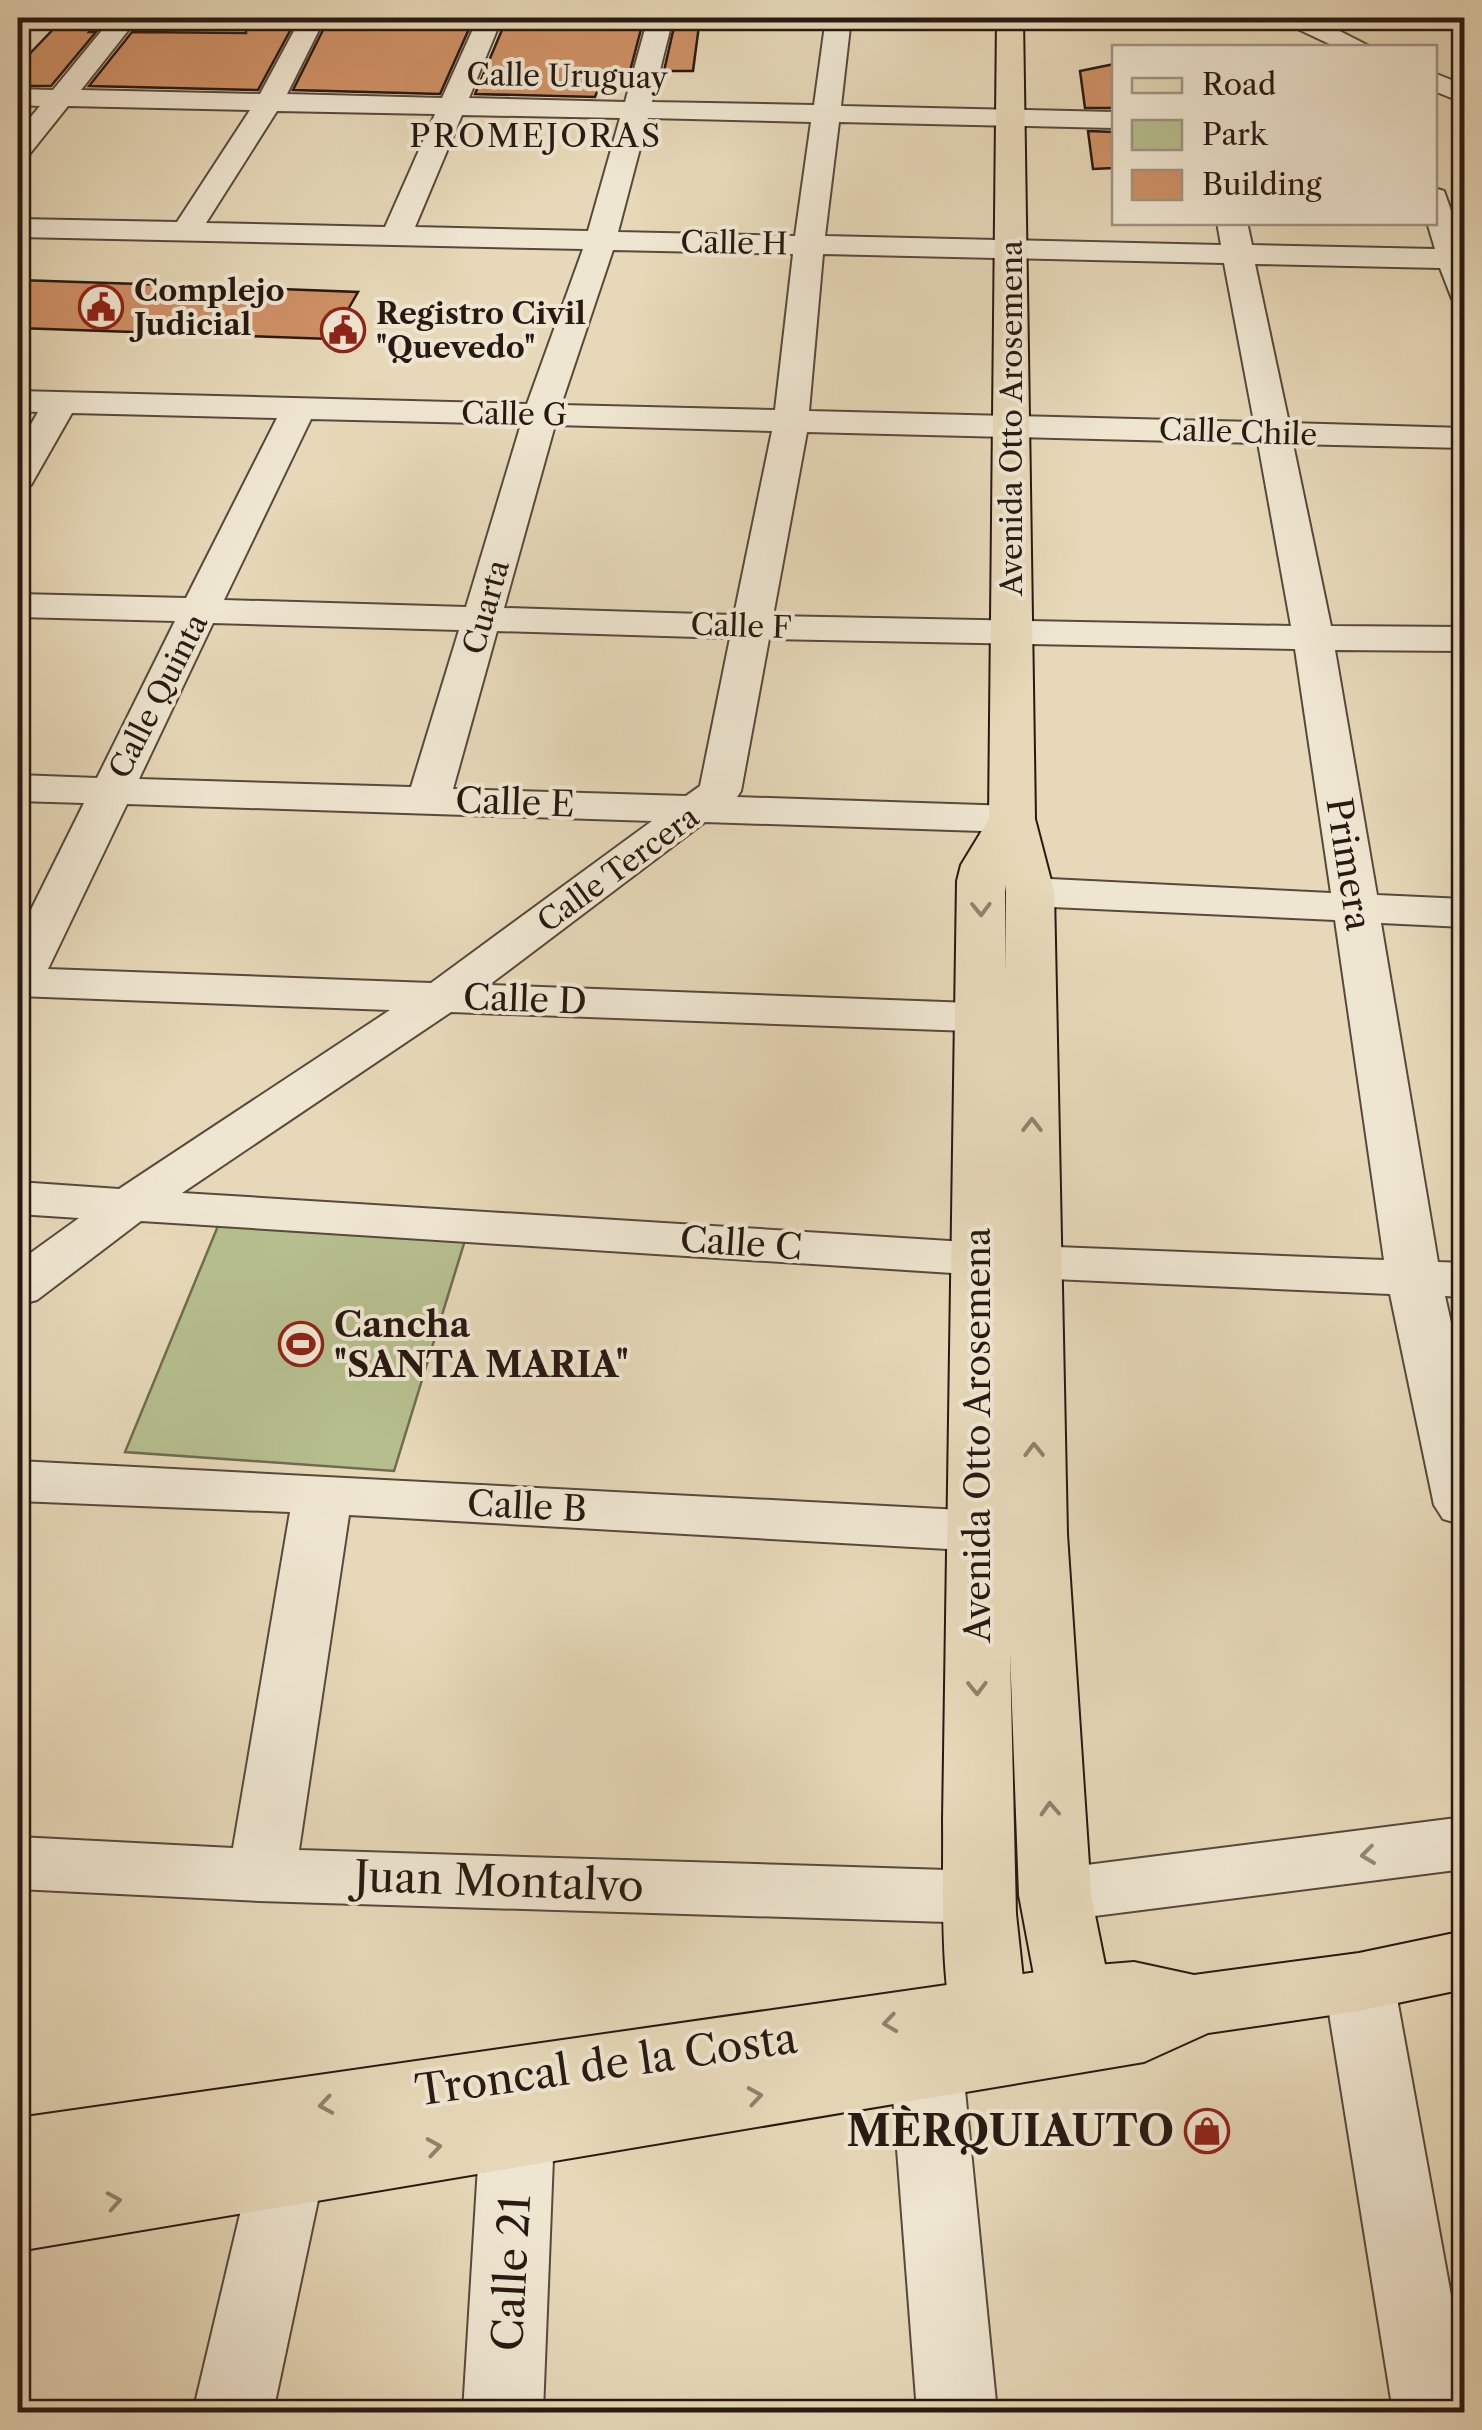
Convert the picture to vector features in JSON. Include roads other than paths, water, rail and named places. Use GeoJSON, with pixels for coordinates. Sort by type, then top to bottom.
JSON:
{"type":"FeatureCollection","features":[{"type":"Feature","properties":{"kind":"main road","name":"Avenida Otto Arosemena"},"geometry":{"type":"LineString","coordinates":[[970,2046],[980,1898],[975,1531],[1004,1260],[1007,1018],[1030,892],[1012,819],[1010,18]]}},
{"type":"Feature","properties":{"kind":"main road","name":"Avenida Otto Arosemena"},"geometry":{"type":"LineString","coordinates":[[1007,1018],[981,880],[984,865],[1012,819]]}},
{"type":"Feature","properties":{"kind":"main road","name":"Avenida Otto Arosemena"},"geometry":{"type":"LineString","coordinates":[[1004,1260],[1036,1534],[1055,1894],[1078,2020]]}},
{"type":"Feature","properties":{"kind":"main road"},"geometry":{"type":"LineString","coordinates":[[970,2046],[1078,2020],[1144,2032],[1194,2005],[1359,1982],[1464,1960]]}},
{"type":"Feature","properties":{"kind":"main road","name":"Troncal de la Costa"},"geometry":{"type":"LineString","coordinates":[[18,2218],[517,2133],[970,2046]]}},
{"type":"Feature","properties":{"kind":"main road","name":"Troncal de la Costa"},"geometry":{"type":"LineString","coordinates":[[18,2152],[510,2077],[970,2046]]}},
{"type":"Feature","properties":{"kind":"street"},"geometry":{"type":"LineString","coordinates":[[18,150],[126,18]]}},
{"type":"Feature","properties":{"kind":"street"},"geometry":{"type":"LineString","coordinates":[[186,231],[268,102],[313,18]]}},
{"type":"Feature","properties":{"kind":"street"},"geometry":{"type":"LineString","coordinates":[[396,236],[490,18]]}},
{"type":"Feature","properties":{"kind":"street","name":"Cuarta"},"geometry":{"type":"LineString","coordinates":[[429,799],[542,414],[600,240],[660,18]]}},
{"type":"Feature","properties":{"kind":"street","name":"Calle Tercera"},"geometry":{"type":"LineString","coordinates":[[18,1288],[132,1202],[445,995],[720,791],[791,422],[809,244],[840,18]]}},
{"type":"Feature","properties":{"kind":"street"},"geometry":{"type":"LineString","coordinates":[[1294,18],[1353,45]]}},
{"type":"Feature","properties":{"kind":"street"},"geometry":{"type":"LineString","coordinates":[[1437,83],[1464,95]]}},
{"type":"Feature","properties":{"kind":"street","name":"Calle Uruguay"},"geometry":{"type":"LineString","coordinates":[[18,97],[1112,120]]}},
{"type":"Feature","properties":{"kind":"street"},"geometry":{"type":"LineString","coordinates":[[1437,189],[1464,202]]}},
{"type":"Feature","properties":{"kind":"street"},"geometry":{"type":"LineString","coordinates":[[1437,206],[1458,260],[1464,295]]}},
{"type":"Feature","properties":{"kind":"street","name":"Calle H"},"geometry":{"type":"LineString","coordinates":[[18,228],[1011,248],[1235,238],[1458,260]]}},
{"type":"Feature","properties":{"kind":"street","name":"Primera"},"geometry":{"type":"LineString","coordinates":[[1235,238],[1314,640],[1356,908],[1439,1279],[1464,1505]]}},
{"type":"Feature","properties":{"kind":"street","name":"Calle G"},"geometry":{"type":"LineString","coordinates":[[18,402],[1011,425]]}},
{"type":"Feature","properties":{"kind":"street"},"geometry":{"type":"LineString","coordinates":[[18,478],[60,403]]}},
{"type":"Feature","properties":{"kind":"street","name":"Calle Quinta"},"geometry":{"type":"LineString","coordinates":[[18,982],[298,410]]}},
{"type":"Feature","properties":{"kind":"street","name":"Calle Chile"},"geometry":{"type":"LineString","coordinates":[[1011,425],[1464,438]]}},
{"type":"Feature","properties":{"kind":"street","name":"Calle F"},"geometry":{"type":"LineString","coordinates":[[18,605],[1012,634],[1464,639]]}},
{"type":"Feature","properties":{"kind":"street","name":"Calle E"},"geometry":{"type":"LineString","coordinates":[[18,788],[1012,819]]}},
{"type":"Feature","properties":{"kind":"street"},"geometry":{"type":"LineString","coordinates":[[1030,892],[1464,913]]}},
{"type":"Feature","properties":{"kind":"street","name":"Calle D"},"geometry":{"type":"LineString","coordinates":[[18,982],[1007,1018]]}},
{"type":"Feature","properties":{"kind":"street","name":"Calle C"},"geometry":{"type":"LineString","coordinates":[[18,1198],[132,1202],[1004,1260],[1439,1279]]}},
{"type":"Feature","properties":{"kind":"street","name":"Calle B"},"geometry":{"type":"LineString","coordinates":[[18,1481],[1036,1534]]}},
{"type":"Feature","properties":{"kind":"street"},"geometry":{"type":"LineString","coordinates":[[262,1874],[324,1494]]}},
{"type":"Feature","properties":{"kind":"street"},"geometry":{"type":"LineString","coordinates":[[1055,1894],[1464,1843]]}},
{"type":"Feature","properties":{"kind":"street","name":"Juan Montalvo"},"geometry":{"type":"LineString","coordinates":[[18,1863],[980,1898]]}},
{"type":"Feature","properties":{"kind":"street"},"geometry":{"type":"LineString","coordinates":[[1359,1982],[1433,2412]]}},
{"type":"Feature","properties":{"kind":"street"},"geometry":{"type":"LineString","coordinates":[[957,2412],[970,2046]]}},
{"type":"Feature","properties":{"kind":"street","name":"Calle 21"},"geometry":{"type":"LineString","coordinates":[[503,2412],[517,2133]]}},
{"type":"Feature","properties":{"kind":"street"},"geometry":{"type":"LineString","coordinates":[[233,2412],[286,2172]]}},
{"type":"Feature","properties":{"kind":"place","name":"Complejo Judicial"},"geometry":{"type":"Point","coordinates":[101,307]}},
{"type":"Feature","properties":{"kind":"place","name":"Registro Civil \"Quevedo\""},"geometry":{"type":"Point","coordinates":[343,330]}},
{"type":"Feature","properties":{"kind":"place","name":"Cancha \"SANTA MARIA\""},"geometry":{"type":"Point","coordinates":[301,1344]}},
{"type":"Feature","properties":{"kind":"place","name":"MÈRQUIAUTO"},"geometry":{"type":"Point","coordinates":[1207,2131]}},
{"type":"Feature","properties":{"kind":"district","name":"PROMEJORAS"},"geometry":{"type":"Point","coordinates":[536,135]}}]}
